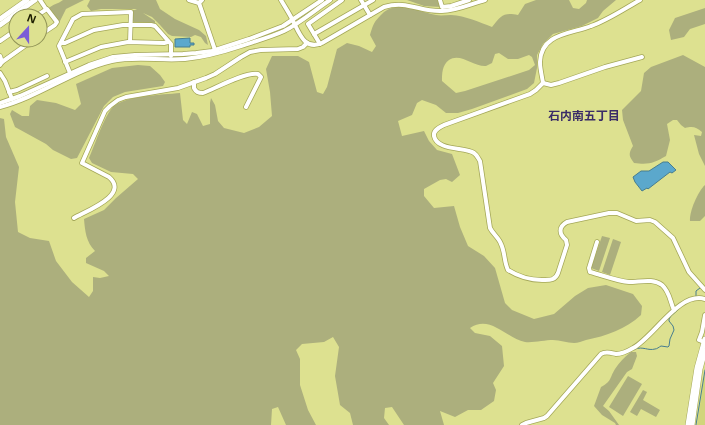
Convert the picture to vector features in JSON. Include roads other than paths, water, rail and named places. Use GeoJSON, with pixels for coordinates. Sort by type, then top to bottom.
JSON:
{"type":"FeatureCollection","features":[{"type":"Feature","properties":{"kind":"main road"},"geometry":{"type":"LineString","coordinates":[[0,24],[35,0]]}},
{"type":"Feature","properties":{"kind":"main road"},"geometry":{"type":"LineString","coordinates":[[0,19],[24,1]]}},
{"type":"Feature","properties":{"kind":"main road"},"geometry":{"type":"LineString","coordinates":[[688,425],[697,368],[704,341]]}},
{"type":"Feature","properties":{"kind":"main road"},"geometry":{"type":"LineString","coordinates":[[692,425],[700,369],[705,351]]}},
{"type":"Feature","properties":{"kind":"street"},"geometry":{"type":"LineString","coordinates":[[189,0],[200,1],[215,50]]}},
{"type":"Feature","properties":{"kind":"street"},"geometry":{"type":"LineString","coordinates":[[281,0],[302,38],[307,43],[312,45],[320,44],[388,5],[396,3],[409,3],[430,10],[443,11],[456,9],[485,0]]}},
{"type":"Feature","properties":{"kind":"street"},"geometry":{"type":"LineString","coordinates":[[0,103],[89,65],[113,57],[135,55],[196,58],[211,55],[284,31],[322,0]]}},
{"type":"Feature","properties":{"kind":"street"},"geometry":{"type":"LineString","coordinates":[[0,107],[90,68],[106,63],[124,59],[171,57],[215,50],[294,22],[330,0]]}},
{"type":"Feature","properties":{"kind":"street"},"geometry":{"type":"LineString","coordinates":[[320,44],[308,24],[342,0]]}},
{"type":"Feature","properties":{"kind":"street"},"geometry":{"type":"LineString","coordinates":[[361,0],[370,15]]}},
{"type":"Feature","properties":{"kind":"street"},"geometry":{"type":"LineString","coordinates":[[314,34],[373,0]]}},
{"type":"Feature","properties":{"kind":"street"},"geometry":{"type":"LineString","coordinates":[[440,0],[442,7],[469,0]]}},
{"type":"Feature","properties":{"kind":"street"},"geometry":{"type":"LineString","coordinates":[[543,83],[540,58],[545,46],[551,40],[597,24],[640,0]]}},
{"type":"Feature","properties":{"kind":"street"},"geometry":{"type":"LineString","coordinates":[[48,10],[56,22],[48,29]]}},
{"type":"Feature","properties":{"kind":"street"},"geometry":{"type":"LineString","coordinates":[[70,73],[59,47],[73,19],[82,14],[131,12],[130,42]]}},
{"type":"Feature","properties":{"kind":"street"},"geometry":{"type":"LineString","coordinates":[[60,43],[64,43],[94,31],[123,25],[153,25],[171,45],[171,57]]}},
{"type":"Feature","properties":{"kind":"street"},"geometry":{"type":"LineString","coordinates":[[65,62],[99,47],[130,42],[168,42]]}},
{"type":"Feature","properties":{"kind":"street"},"geometry":{"type":"LineString","coordinates":[[74,218],[102,203],[112,196],[114,191],[115,186],[109,177],[82,163],[105,112],[110,106],[118,100],[126,97],[178,88],[215,74],[241,56],[250,52],[261,50],[298,49],[307,43]]}},
{"type":"Feature","properties":{"kind":"street"},"geometry":{"type":"LineString","coordinates":[[0,56],[1,64],[22,48]]}},
{"type":"Feature","properties":{"kind":"street"},"geometry":{"type":"LineString","coordinates":[[543,83],[551,85],[559,83],[605,67],[642,57]]}},
{"type":"Feature","properties":{"kind":"street"},"geometry":{"type":"LineString","coordinates":[[0,73],[12,99]]}},
{"type":"Feature","properties":{"kind":"street"},"geometry":{"type":"LineString","coordinates":[[194,82],[194,88],[196,91],[198,93],[203,93],[237,78],[255,73],[258,74],[261,77],[246,107]]}},
{"type":"Feature","properties":{"kind":"street"},"geometry":{"type":"LineString","coordinates":[[9,92],[17,90],[47,76]]}},
{"type":"Feature","properties":{"kind":"street"},"geometry":{"type":"LineString","coordinates":[[543,83],[530,94],[444,125],[434,133],[436,141],[440,144],[472,152],[480,161],[490,228],[502,246],[508,270],[531,280],[551,280],[557,276],[567,245],[566,240],[562,236],[560,230],[563,225],[567,222],[609,213],[617,213],[636,221],[650,220],[655,222],[673,238],[689,272],[705,290]]}},
{"type":"Feature","properties":{"kind":"street"},"geometry":{"type":"LineString","coordinates":[[597,242],[589,268],[590,272],[626,282],[651,281],[660,284],[669,295],[674,310]]}},
{"type":"Feature","properties":{"kind":"street"},"geometry":{"type":"LineString","coordinates":[[522,425],[547,416],[601,354],[606,352],[615,354],[622,353],[636,346],[674,310],[687,301],[699,298],[705,299]]}},
{"type":"Feature","properties":{"kind":"street"},"geometry":{"type":"LineString","coordinates":[[704,341],[700,340],[705,315]]}},
{"type":"Feature","properties":{"kind":"water"},"geometry":{"type":"Polygon","coordinates":[[[190,38],[190,43],[194,43],[194,45],[190,45],[190,47],[175,47],[175,39],[190,38]]]}},
{"type":"Feature","properties":{"kind":"water"},"geometry":{"type":"Polygon","coordinates":[[[663,162],[668,162],[676,170],[672,173],[670,172],[648,189],[647,188],[642,191],[633,177],[641,171],[649,171],[663,162]]]}},
{"type":"Feature","properties":{"kind":"waterway"},"geometry":{"type":"LineString","coordinates":[[696,296],[696,291],[700,288]]}},
{"type":"Feature","properties":{"kind":"waterway"},"geometry":{"type":"LineString","coordinates":[[635,349],[656,349],[661,346],[668,347],[674,330],[669,319],[680,308]]}},
{"type":"Feature","properties":{"kind":"waterway"},"geometry":{"type":"LineString","coordinates":[[696,425],[705,370]]}},
{"type":"Feature","properties":{"kind":"district","name":"石内南五丁目"},"geometry":{"type":"Point","coordinates":[584,115]}}]}
